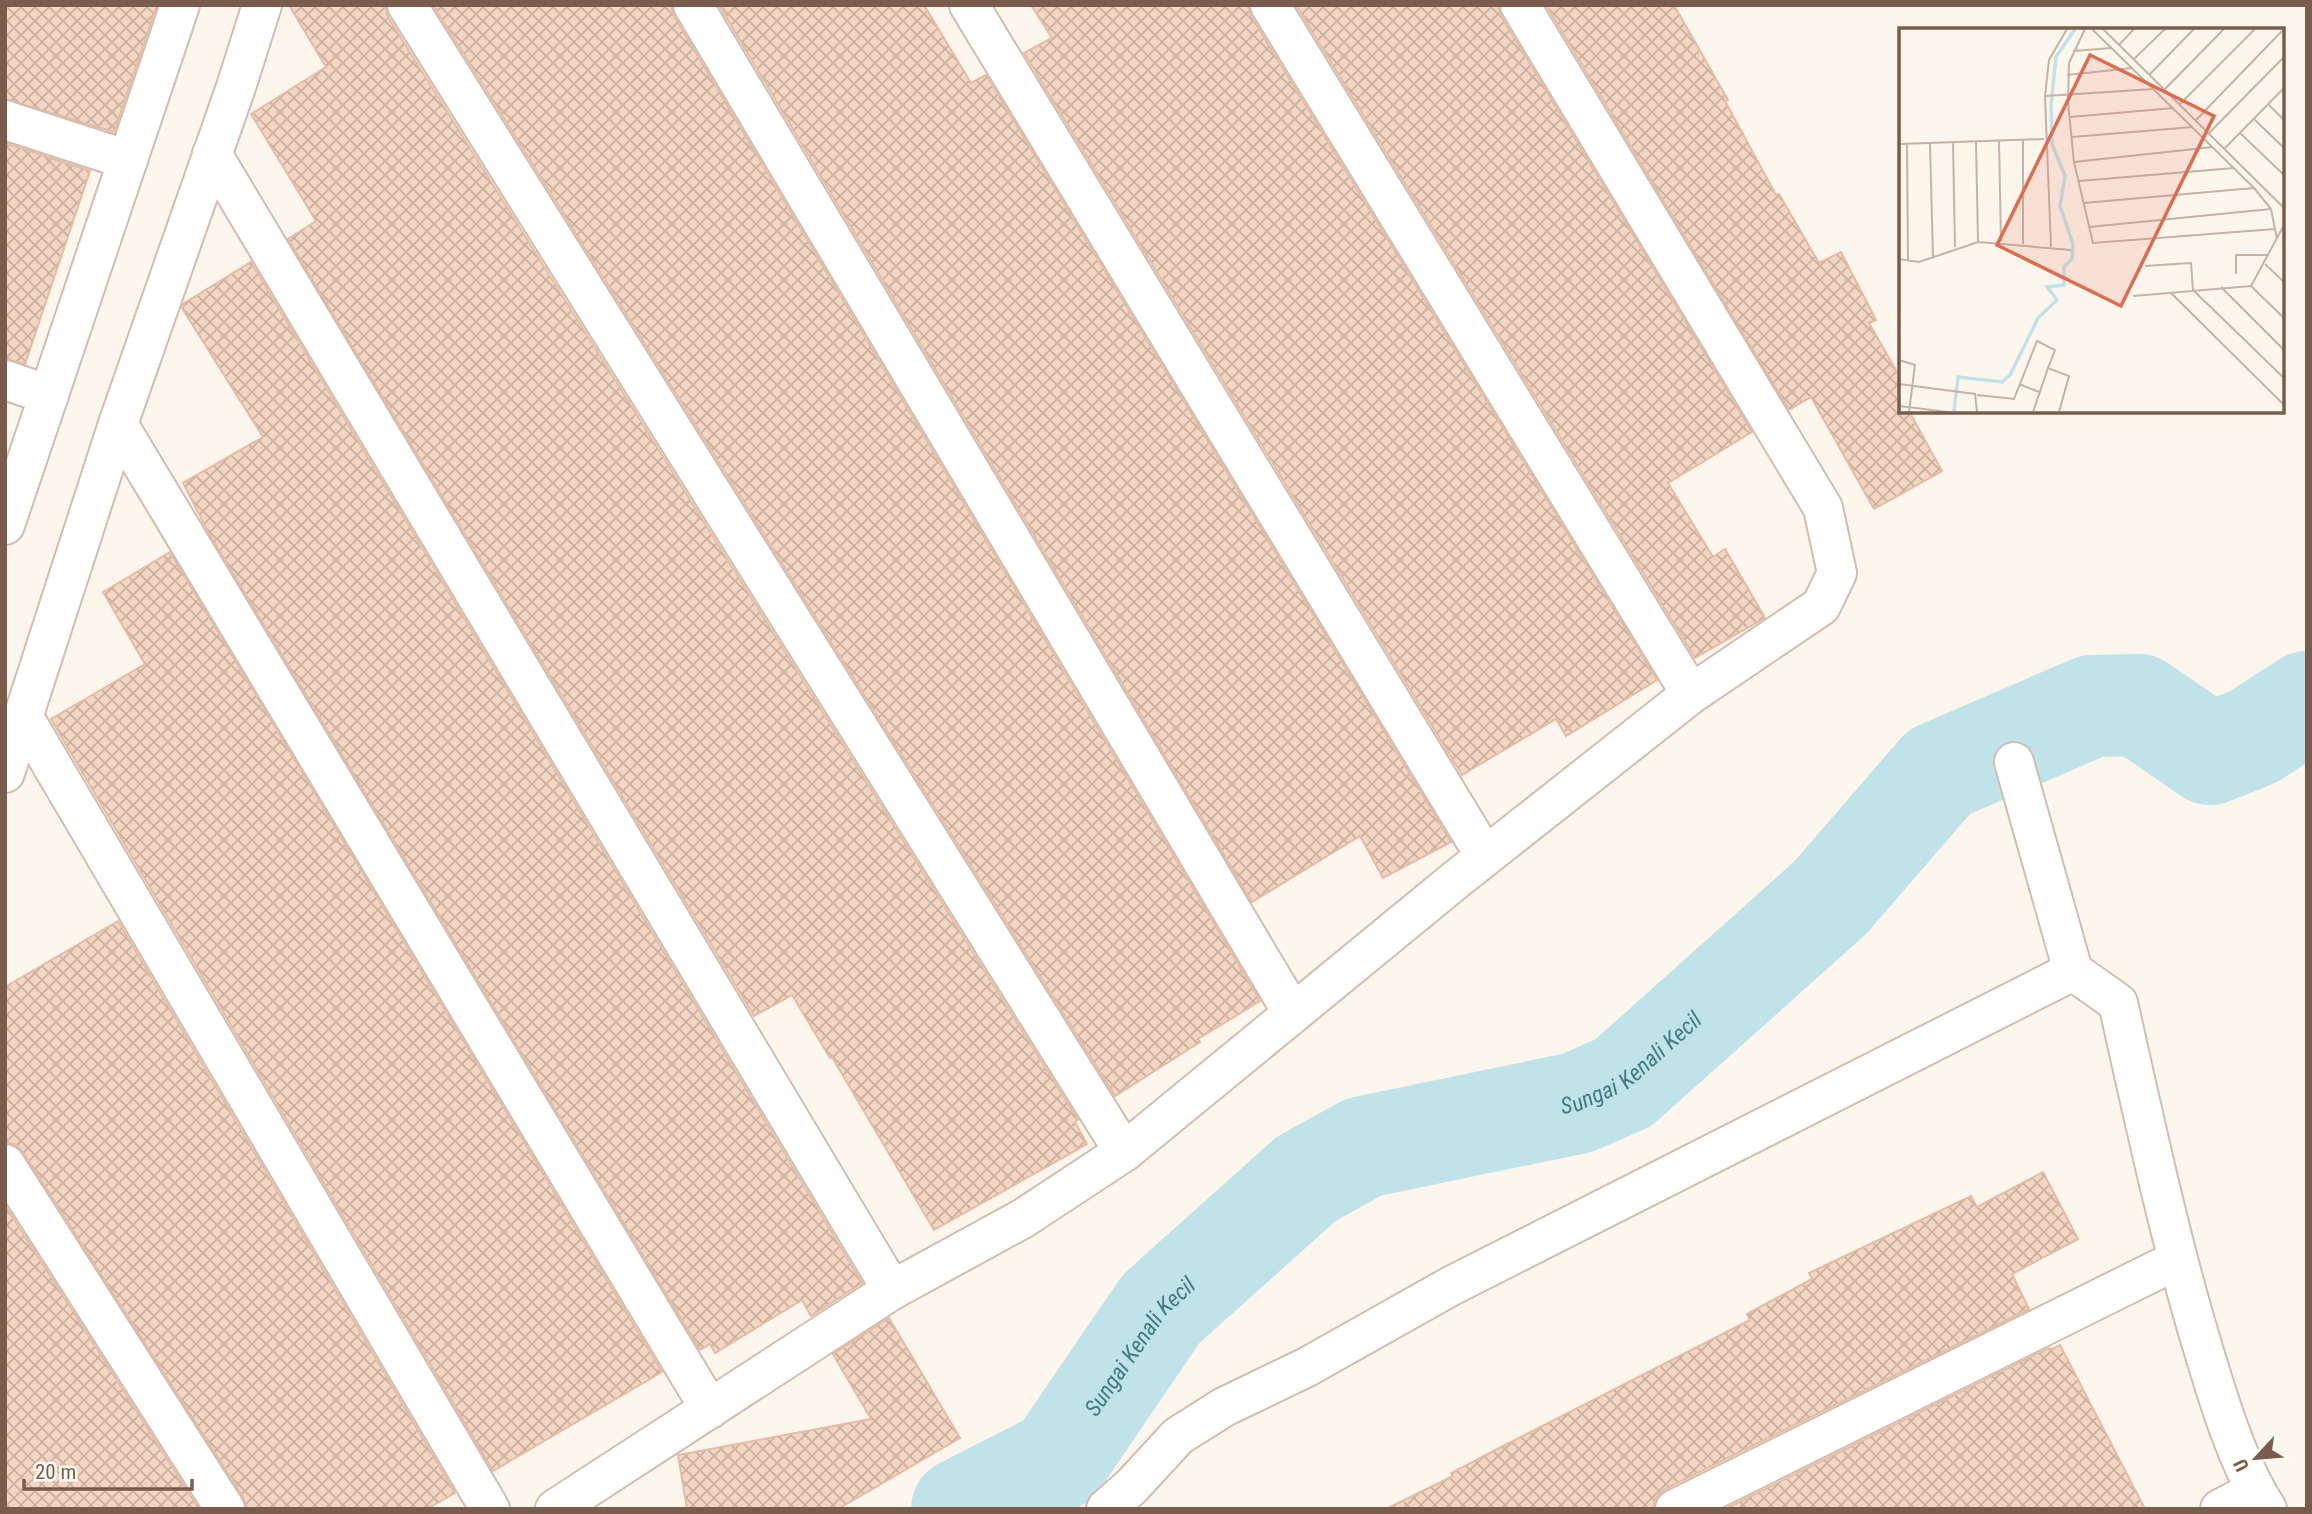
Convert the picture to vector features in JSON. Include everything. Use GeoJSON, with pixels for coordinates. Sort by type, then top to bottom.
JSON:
{"type":"FeatureCollection","features":[{"type":"Feature","properties":{"kind":"street"},"geometry":{"type":"LineString","coordinates":[[5,525],[180,5]]}},
{"type":"Feature","properties":{"kind":"street"},"geometry":{"type":"LineString","coordinates":[[5,773],[118,424],[262,5]]}},
{"type":"Feature","properties":{"kind":"street"},"geometry":{"type":"LineString","coordinates":[[407,5],[1124,1152]]}},
{"type":"Feature","properties":{"kind":"street"},"geometry":{"type":"LineString","coordinates":[[693,5],[1292,1012]]}},
{"type":"Feature","properties":{"kind":"street"},"geometry":{"type":"LineString","coordinates":[[969,5],[1485,856]]}},
{"type":"Feature","properties":{"kind":"street"},"geometry":{"type":"LineString","coordinates":[[1270,5],[1692,694]]}},
{"type":"Feature","properties":{"kind":"street"},"geometry":{"type":"LineString","coordinates":[[555,1509],[892,1290],[1022,1219],[1124,1152],[1485,856],[1692,694],[1821,606],[1837,573],[1823,508],[1520,5]]}},
{"type":"Feature","properties":{"kind":"street"},"geometry":{"type":"LineString","coordinates":[[5,120],[128,160]]}},
{"type":"Feature","properties":{"kind":"street"},"geometry":{"type":"LineString","coordinates":[[212,154],[892,1290]]}},
{"type":"Feature","properties":{"kind":"street"},"geometry":{"type":"LineString","coordinates":[[5,380],[49,395]]}},
{"type":"Feature","properties":{"kind":"street"},"geometry":{"type":"LineString","coordinates":[[118,424],[710,1409]]}},
{"type":"Feature","properties":{"kind":"street"},"geometry":{"type":"LineString","coordinates":[[23,716],[490,1509]]}},
{"type":"Feature","properties":{"kind":"street"},"geometry":{"type":"LineString","coordinates":[[2014,762],[2073,971],[2118,1003],[2177,1260],[2217,1396],[2261,1500],[2220,1509]]}},
{"type":"Feature","properties":{"kind":"street"},"geometry":{"type":"LineString","coordinates":[[1106,1509],[1132,1486],[1178,1436],[1224,1407],[1307,1367],[1451,1286],[2073,971]]}},
{"type":"Feature","properties":{"kind":"street"},"geometry":{"type":"LineString","coordinates":[[5,1164],[225,1509]]}},
{"type":"Feature","properties":{"kind":"street"},"geometry":{"type":"LineString","coordinates":[[1675,1509],[2177,1260]]}},
{"type":"Feature","properties":{"kind":"building"},"geometry":{"type":"Polygon","coordinates":[[[5,5],[157,5],[114,132],[5,99],[5,5]]]}},
{"type":"Feature","properties":{"kind":"building"},"geometry":{"type":"Polygon","coordinates":[[[289,5],[385,5],[388,17],[1078,1120],[1075,1122],[1087,1144],[934,1230],[832,1057],[830,1058],[792,995],[754,1016],[288,239],[316,221],[251,114],[326,67],[289,5]]]}},
{"type":"Feature","properties":{"kind":"building"},"geometry":{"type":"Polygon","coordinates":[[[433,5],[671,5],[674,16],[1260,1001],[1198,1039],[1200,1042],[1115,1096],[433,5]]]}},
{"type":"Feature","properties":{"kind":"building"},"geometry":{"type":"Polygon","coordinates":[[[719,5],[924,5],[971,83],[986,75],[1451,842],[1383,878],[1360,836],[1252,902],[719,5]]]}},
{"type":"Feature","properties":{"kind":"building"},"geometry":{"type":"Polygon","coordinates":[[[1031,5],[1248,5],[1251,16],[1657,680],[1566,736],[1556,719],[1462,775],[1024,53],[1052,38],[1031,5]]]}},
{"type":"Feature","properties":{"kind":"building"},"geometry":{"type":"Polygon","coordinates":[[[1296,5],[1498,5],[1501,16],[1752,432],[1668,483],[1713,557],[1725,549],[1765,618],[1695,658],[1296,5]]]}},
{"type":"Feature","properties":{"kind":"building"},"geometry":{"type":"Polygon","coordinates":[[[1546,5],[1674,5],[1728,100],[1725,101],[1776,195],[1779,194],[1819,263],[1841,252],[1876,320],[1869,323],[1899,376],[1899,413],[1910,413],[1942,471],[1874,509],[1811,397],[1789,410],[1546,5]]]}},
{"type":"Feature","properties":{"kind":"building"},"geometry":{"type":"Polygon","coordinates":[[[5,143],[90,171],[25,364],[5,359],[5,143]]]}},
{"type":"Feature","properties":{"kind":"building"},"geometry":{"type":"Polygon","coordinates":[[[251,262],[862,1283],[811,1316],[802,1300],[715,1353],[710,1344],[700,1350],[207,530],[183,483],[263,437],[182,308],[183,304],[251,262]]]}},
{"type":"Feature","properties":{"kind":"building"},"geometry":{"type":"Polygon","coordinates":[[[170,552],[662,1372],[493,1471],[51,719],[145,664],[103,592],[170,552]]]}},
{"type":"Feature","properties":{"kind":"building"},"geometry":{"type":"Polygon","coordinates":[[[118,921],[455,1493],[427,1509],[247,1509],[243,1497],[23,1152],[16,1145],[5,1142],[5,987],[118,921]]]}},
{"type":"Feature","properties":{"kind":"building"},"geometry":{"type":"Polygon","coordinates":[[[2043,1172],[2078,1239],[2012,1274],[2029,1309],[1665,1489],[1656,1498],[1653,1509],[1386,1509],[1750,1320],[1747,1314],[1812,1279],[1809,1273],[1971,1196],[1977,1207],[2043,1172]]]}},
{"type":"Feature","properties":{"kind":"building"},"geometry":{"type":"Polygon","coordinates":[[[5,1205],[199,1509],[5,1509],[5,1205]]]}},
{"type":"Feature","properties":{"kind":"building"},"geometry":{"type":"Polygon","coordinates":[[[889,1318],[960,1438],[838,1509],[687,1509],[678,1455],[871,1419],[833,1354],[889,1318]]]}},
{"type":"Feature","properties":{"kind":"building"},"geometry":{"type":"Polygon","coordinates":[[[2060,1345],[2145,1509],[1725,1509],[2049,1348],[2050,1350],[2060,1345]]]}},
{"type":"Feature","properties":{"kind":"waterway","name":"Sungai Kenali Kecil"},"geometry":{"type":"LineString","coordinates":[[962,1509],[1058,1460],[1161,1309],[1306,1179],[1364,1147],[1577,1103],[1623,1083],[1830,898],[1939,772],[2092,706],[2139,705],[2210,754],[2253,737],[2307,702]]}}]}
